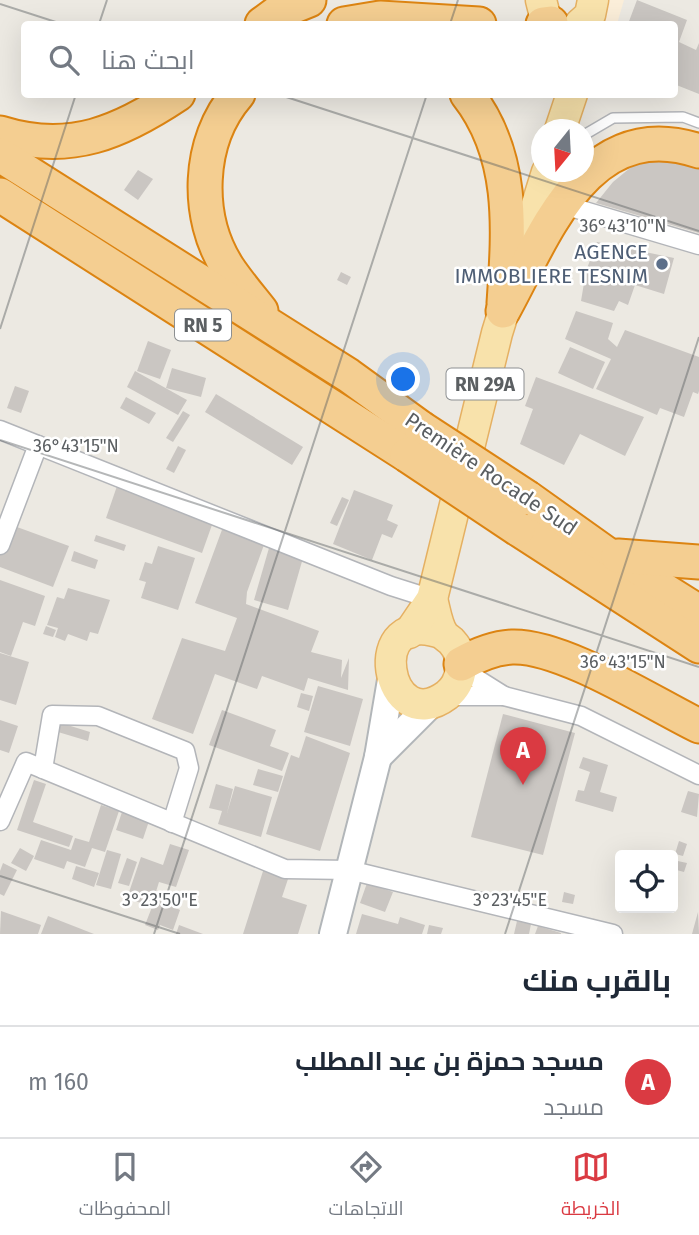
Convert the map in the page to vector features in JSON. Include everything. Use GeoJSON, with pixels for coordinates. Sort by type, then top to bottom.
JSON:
{"type":"FeatureCollection","features":[{"type":"Feature","properties":{"kind":"highway"},"geometry":{"type":"LineString","coordinates":[[266,21],[277,13],[309,0]]}},
{"type":"Feature","properties":{"kind":"highway"},"geometry":{"type":"LineString","coordinates":[[362,21],[380,18],[430,21]]}},
{"type":"Feature","properties":{"kind":"highway"},"geometry":{"type":"LineString","coordinates":[[0,133],[15,138],[89,140],[135,122],[172,98]]}},
{"type":"Feature","properties":{"kind":"highway"},"geometry":{"type":"LineString","coordinates":[[235,98],[228,106],[208,154],[205,190],[208,223],[227,267],[262,312],[348,375]]}},
{"type":"Feature","properties":{"kind":"highway"},"geometry":{"type":"LineString","coordinates":[[470,98],[485,117],[504,173],[509,229],[503,311]]}},
{"type":"Feature","properties":{"kind":"highway"},"geometry":{"type":"LineString","coordinates":[[503,311],[564,205],[593,167],[622,150],[664,145],[699,152]]}},
{"type":"Feature","properties":{"kind":"highway","name":"Première Rocade Sud"},"geometry":{"type":"LineString","coordinates":[[0,155],[348,375],[414,441],[518,529],[699,646]]}},
{"type":"Feature","properties":{"kind":"highway","name":"Première Rocade Sud"},"geometry":{"type":"LineString","coordinates":[[0,195],[414,441],[528,498],[608,555],[699,612]]}},
{"type":"Feature","properties":{"kind":"highway"},"geometry":{"type":"LineString","coordinates":[[608,555],[699,562]]}},
{"type":"Feature","properties":{"kind":"highway"},"geometry":{"type":"LineString","coordinates":[[461,667],[495,649],[530,648],[566,659],[699,726]]}},
{"type":"Feature","properties":{"kind":"main road"},"geometry":{"type":"LineString","coordinates":[[559,98],[560,119]]}},
{"type":"Feature","properties":{"kind":"main road"},"geometry":{"type":"LineString","coordinates":[[564,119],[571,98]]}},
{"type":"Feature","properties":{"kind":"main road","name":"RN 29A"},"geometry":{"type":"LineString","coordinates":[[410,633],[432,599],[503,311],[544,182]]}},
{"type":"Feature","properties":{"kind":"main road"},"geometry":{"type":"LineString","coordinates":[[432,599],[443,634]]}},
{"type":"Feature","properties":{"kind":"main road"},"geometry":{"type":"LineString","coordinates":[[333,934],[378,757],[391,680],[389,658],[400,639],[410,633],[432,630],[443,634],[452,642],[461,667],[453,689],[378,757]]}},
{"type":"Feature","properties":{"kind":"main road"},"geometry":{"type":"LineString","coordinates":[[391,680],[404,696],[414,701],[440,699]]}},
{"type":"Feature","properties":{"kind":"street"},"geometry":{"type":"LineString","coordinates":[[564,205],[699,245]]}},
{"type":"Feature","properties":{"kind":"street"},"geometry":{"type":"LineString","coordinates":[[0,430],[391,586],[432,599]]}},
{"type":"Feature","properties":{"kind":"street"},"geometry":{"type":"LineString","coordinates":[[0,545],[38,445]]}},
{"type":"Feature","properties":{"kind":"street"},"geometry":{"type":"LineString","coordinates":[[461,667],[504,696]]}},
{"type":"Feature","properties":{"kind":"street"},"geometry":{"type":"LineString","coordinates":[[440,699],[504,696],[581,716],[699,775]]}},
{"type":"Feature","properties":{"kind":"street"},"geometry":{"type":"LineString","coordinates":[[43,769],[52,715],[98,716],[185,751],[189,768],[172,823]]}},
{"type":"Feature","properties":{"kind":"street"},"geometry":{"type":"LineString","coordinates":[[0,821],[26,762],[285,869],[349,870],[613,934]]}},
{"type":"Feature","properties":{"kind":"lane"},"geometry":{"type":"LineString","coordinates":[[594,129],[613,118],[682,117],[699,123]]}},
{"type":"Feature","properties":{"kind":"shaded area"},"geometry":{"type":"Polygon","coordinates":[[[605,0],[624,0],[618,21],[599,21],[605,0]]]}},
{"type":"Feature","properties":{"kind":"building"},"geometry":{"type":"Polygon","coordinates":[[[637,0],[687,20],[679,42],[696,50],[699,43],[699,94],[678,86],[678,21],[629,21],[637,0]]]}},
{"type":"Feature","properties":{"kind":"building"},"geometry":{"type":"Polygon","coordinates":[[[641,159],[685,161],[699,169],[699,233],[596,203],[613,182],[641,159]]]}},
{"type":"Feature","properties":{"kind":"building"},"geometry":{"type":"Polygon","coordinates":[[[138,170],[153,179],[138,200],[124,190],[138,170]]]}},
{"type":"Feature","properties":{"kind":"building"},"geometry":{"type":"Polygon","coordinates":[[[597,242],[674,258],[664,294],[635,285],[628,305],[619,301],[614,311],[581,301],[586,271],[597,242]]]}},
{"type":"Feature","properties":{"kind":"building"},"geometry":{"type":"Polygon","coordinates":[[[341,272],[351,277],[347,285],[337,280],[341,272]]]}},
{"type":"Feature","properties":{"kind":"building"},"geometry":{"type":"Polygon","coordinates":[[[576,311],[613,323],[608,339],[617,347],[625,330],[699,357],[699,391],[698,394],[693,392],[684,417],[660,408],[657,415],[596,389],[611,359],[565,339],[576,311]]]}},
{"type":"Feature","properties":{"kind":"building"},"geometry":{"type":"Polygon","coordinates":[[[148,341],[171,350],[160,379],[137,371],[148,341]]]}},
{"type":"Feature","properties":{"kind":"building"},"geometry":{"type":"Polygon","coordinates":[[[570,347],[605,362],[593,389],[558,373],[570,347]]]}},
{"type":"Feature","properties":{"kind":"building"},"geometry":{"type":"Polygon","coordinates":[[[172,368],[206,378],[201,397],[166,388],[172,368]]]}},
{"type":"Feature","properties":{"kind":"building"},"geometry":{"type":"Polygon","coordinates":[[[135,371],[187,400],[178,415],[127,387],[135,371]]]}},
{"type":"Feature","properties":{"kind":"building"},"geometry":{"type":"Polygon","coordinates":[[[536,377],[644,417],[625,456],[580,434],[564,465],[520,444],[533,409],[525,406],[536,377]]]}},
{"type":"Feature","properties":{"kind":"building"},"geometry":{"type":"Polygon","coordinates":[[[15,386],[29,391],[21,413],[7,408],[15,386]]]}},
{"type":"Feature","properties":{"kind":"building"},"geometry":{"type":"Polygon","coordinates":[[[216,394],[303,447],[292,465],[205,412],[216,394]]]}},
{"type":"Feature","properties":{"kind":"building"},"geometry":{"type":"Polygon","coordinates":[[[126,397],[156,413],[149,424],[120,408],[126,397]]]}},
{"type":"Feature","properties":{"kind":"building"},"geometry":{"type":"Polygon","coordinates":[[[183,411],[190,415],[173,442],[166,438],[183,411]]]}},
{"type":"Feature","properties":{"kind":"building"},"geometry":{"type":"Polygon","coordinates":[[[178,446],[186,450],[174,473],[166,469],[178,446]]]}},
{"type":"Feature","properties":{"kind":"building"},"geometry":{"type":"Polygon","coordinates":[[[117,486],[213,522],[202,553],[106,518],[117,486]]]}},
{"type":"Feature","properties":{"kind":"building"},"geometry":{"type":"Polygon","coordinates":[[[354,490],[393,505],[387,520],[398,525],[392,538],[382,534],[372,560],[333,544],[354,490]]]}},
{"type":"Feature","properties":{"kind":"building"},"geometry":{"type":"Polygon","coordinates":[[[342,497],[349,500],[337,526],[330,523],[342,497]]]}},
{"type":"Feature","properties":{"kind":"building"},"geometry":{"type":"Polygon","coordinates":[[[6,523],[69,546],[53,587],[0,567],[0,540],[6,523]]]}},
{"type":"Feature","properties":{"kind":"building"},"geometry":{"type":"Polygon","coordinates":[[[223,527],[265,542],[247,592],[246,604],[319,631],[311,652],[342,660],[341,678],[349,658],[348,690],[308,678],[304,691],[262,676],[257,689],[215,674],[193,734],[152,719],[182,638],[225,651],[237,618],[195,603],[223,527]]]}},
{"type":"Feature","properties":{"kind":"building"},"geometry":{"type":"Polygon","coordinates":[[[96,535],[126,545],[124,551],[94,541],[96,535]]]}},
{"type":"Feature","properties":{"kind":"building"},"geometry":{"type":"Polygon","coordinates":[[[271,541],[305,551],[288,610],[254,600],[271,541]]]}},
{"type":"Feature","properties":{"kind":"building"},"geometry":{"type":"Polygon","coordinates":[[[158,546],[195,558],[178,610],[141,598],[146,582],[139,580],[145,562],[152,564],[158,546]]]}},
{"type":"Feature","properties":{"kind":"building"},"geometry":{"type":"Polygon","coordinates":[[[74,551],[98,560],[95,569],[71,561],[74,551]]]}},
{"type":"Feature","properties":{"kind":"building"},"geometry":{"type":"Polygon","coordinates":[[[0,580],[45,596],[35,626],[23,622],[11,656],[0,652],[0,580]]]}},
{"type":"Feature","properties":{"kind":"building"},"geometry":{"type":"Polygon","coordinates":[[[68,588],[110,600],[98,634],[90,632],[87,641],[68,634],[65,641],[55,637],[58,628],[47,625],[57,597],[64,599],[68,588]]]}},
{"type":"Feature","properties":{"kind":"building"},"geometry":{"type":"Polygon","coordinates":[[[46,626],[56,630],[53,637],[43,634],[46,626]]]}},
{"type":"Feature","properties":{"kind":"building"},"geometry":{"type":"Polygon","coordinates":[[[0,653],[29,662],[16,705],[0,700],[0,653]]]}},
{"type":"Feature","properties":{"kind":"building"},"geometry":{"type":"Polygon","coordinates":[[[318,686],[363,699],[350,746],[304,732],[318,686]]]}},
{"type":"Feature","properties":{"kind":"building"},"geometry":{"type":"Polygon","coordinates":[[[301,693],[313,696],[309,711],[297,707],[301,693]]]}},
{"type":"Feature","properties":{"kind":"building"},"geometry":{"type":"Polygon","coordinates":[[[222,710],[276,730],[270,746],[289,753],[282,771],[209,745],[222,710]]]}},
{"type":"Feature","properties":{"kind":"building"},"geometry":{"type":"Polygon","coordinates":[[[503,714],[575,733],[543,855],[471,837],[503,714]]]}},
{"type":"Feature","properties":{"kind":"building"},"geometry":{"type":"Polygon","coordinates":[[[0,720],[18,726],[9,753],[0,750],[0,720]]]}},
{"type":"Feature","properties":{"kind":"building"},"geometry":{"type":"Polygon","coordinates":[[[61,723],[90,732],[88,741],[58,732],[61,723]]]}},
{"type":"Feature","properties":{"kind":"building"},"geometry":{"type":"Polygon","coordinates":[[[306,736],[350,753],[320,851],[266,834],[291,755],[299,758],[306,736]]]}},
{"type":"Feature","properties":{"kind":"building"},"geometry":{"type":"Polygon","coordinates":[[[583,757],[608,765],[600,792],[617,797],[613,812],[575,801],[578,790],[584,791],[590,772],[579,768],[583,757]]]}},
{"type":"Feature","properties":{"kind":"building"},"geometry":{"type":"Polygon","coordinates":[[[258,769],[283,776],[278,792],[253,785],[258,769]]]}},
{"type":"Feature","properties":{"kind":"building"},"geometry":{"type":"Polygon","coordinates":[[[34,780],[46,784],[33,822],[73,836],[69,847],[17,830],[34,780]]]}},
{"type":"Feature","properties":{"kind":"building"},"geometry":{"type":"Polygon","coordinates":[[[216,784],[233,789],[227,813],[235,786],[272,797],[261,837],[218,824],[222,811],[209,808],[216,784]]]}},
{"type":"Feature","properties":{"kind":"building"},"geometry":{"type":"Polygon","coordinates":[[[688,791],[699,794],[697,817],[681,812],[688,791]]]}},
{"type":"Feature","properties":{"kind":"building"},"geometry":{"type":"Polygon","coordinates":[[[101,805],[119,811],[105,852],[92,848],[85,867],[67,861],[64,869],[34,859],[41,840],[71,850],[75,838],[89,842],[101,805]]]}},
{"type":"Feature","properties":{"kind":"building"},"geometry":{"type":"Polygon","coordinates":[[[122,812],[149,821],[143,839],[116,830],[122,812]]]}},
{"type":"Feature","properties":{"kind":"building"},"geometry":{"type":"Polygon","coordinates":[[[679,841],[687,844],[683,856],[678,855],[676,850],[679,841]]]}},
{"type":"Feature","properties":{"kind":"building"},"geometry":{"type":"Polygon","coordinates":[[[170,844],[189,850],[176,887],[159,882],[154,898],[180,910],[173,930],[160,925],[158,930],[145,925],[152,907],[127,898],[141,857],[163,865],[170,844]]]}},
{"type":"Feature","properties":{"kind":"building"},"geometry":{"type":"Polygon","coordinates":[[[20,848],[34,856],[26,871],[11,863],[20,848]]]}},
{"type":"Feature","properties":{"kind":"building"},"geometry":{"type":"Polygon","coordinates":[[[107,850],[121,854],[111,889],[96,885],[107,850]]]}},
{"type":"Feature","properties":{"kind":"building"},"geometry":{"type":"Polygon","coordinates":[[[127,858],[137,862],[129,886],[118,883],[127,858]]]}},
{"type":"Feature","properties":{"kind":"building"},"geometry":{"type":"Polygon","coordinates":[[[678,861],[687,863],[684,872],[678,870],[678,861]]]}},
{"type":"Feature","properties":{"kind":"building"},"geometry":{"type":"Polygon","coordinates":[[[3,863],[17,870],[4,896],[0,894],[0,871],[3,863]]]}},
{"type":"Feature","properties":{"kind":"building"},"geometry":{"type":"Polygon","coordinates":[[[76,866],[99,873],[94,887],[72,879],[76,866]]]}},
{"type":"Feature","properties":{"kind":"building"},"geometry":{"type":"Polygon","coordinates":[[[264,868],[289,876],[282,897],[307,905],[298,934],[243,934],[264,868]]]}},
{"type":"Feature","properties":{"kind":"building"},"geometry":{"type":"Polygon","coordinates":[[[367,883],[393,892],[385,912],[360,903],[367,883]]]}},
{"type":"Feature","properties":{"kind":"building"},"geometry":{"type":"Polygon","coordinates":[[[564,892],[575,895],[573,904],[562,902],[564,892]]]}},
{"type":"Feature","properties":{"kind":"building"},"geometry":{"type":"Polygon","coordinates":[[[1,911],[41,925],[38,934],[0,934],[1,911]]]}},
{"type":"Feature","properties":{"kind":"building"},"geometry":{"type":"Polygon","coordinates":[[[698,912],[699,934],[692,934],[698,912]]]}},
{"type":"Feature","properties":{"kind":"building"},"geometry":{"type":"Polygon","coordinates":[[[362,914],[398,924],[400,917],[425,925],[422,934],[356,934],[362,914]]]}},
{"type":"Feature","properties":{"kind":"building"},"geometry":{"type":"Polygon","coordinates":[[[48,916],[94,934],[41,934],[48,916]]]}},
{"type":"Feature","properties":{"kind":"building"},"geometry":{"type":"Polygon","coordinates":[[[517,921],[531,924],[529,934],[514,934],[517,921]]]}},
{"type":"Feature","properties":{"kind":"building"},"geometry":{"type":"Polygon","coordinates":[[[179,925],[203,934],[176,934],[179,925]]]}},
{"type":"Feature","properties":{"kind":"building"},"geometry":{"type":"Polygon","coordinates":[[[429,925],[443,928],[441,934],[427,934],[429,925]]]}},
{"type":"Feature","properties":{"kind":"building"},"geometry":{"type":"Polygon","coordinates":[[[538,926],[561,933],[561,934],[535,934],[538,926]]]}},
{"type":"Feature","properties":{"kind":"place","name":"AGENCE IMMOBLIERE TESNIM"},"geometry":{"type":"Point","coordinates":[662,264]}},
{"type":"Feature","properties":{"kind":"place","name":"مسجد حمزة بن عبد المطلب"},"geometry":{"type":"Point","coordinates":[523,785]}}]}
